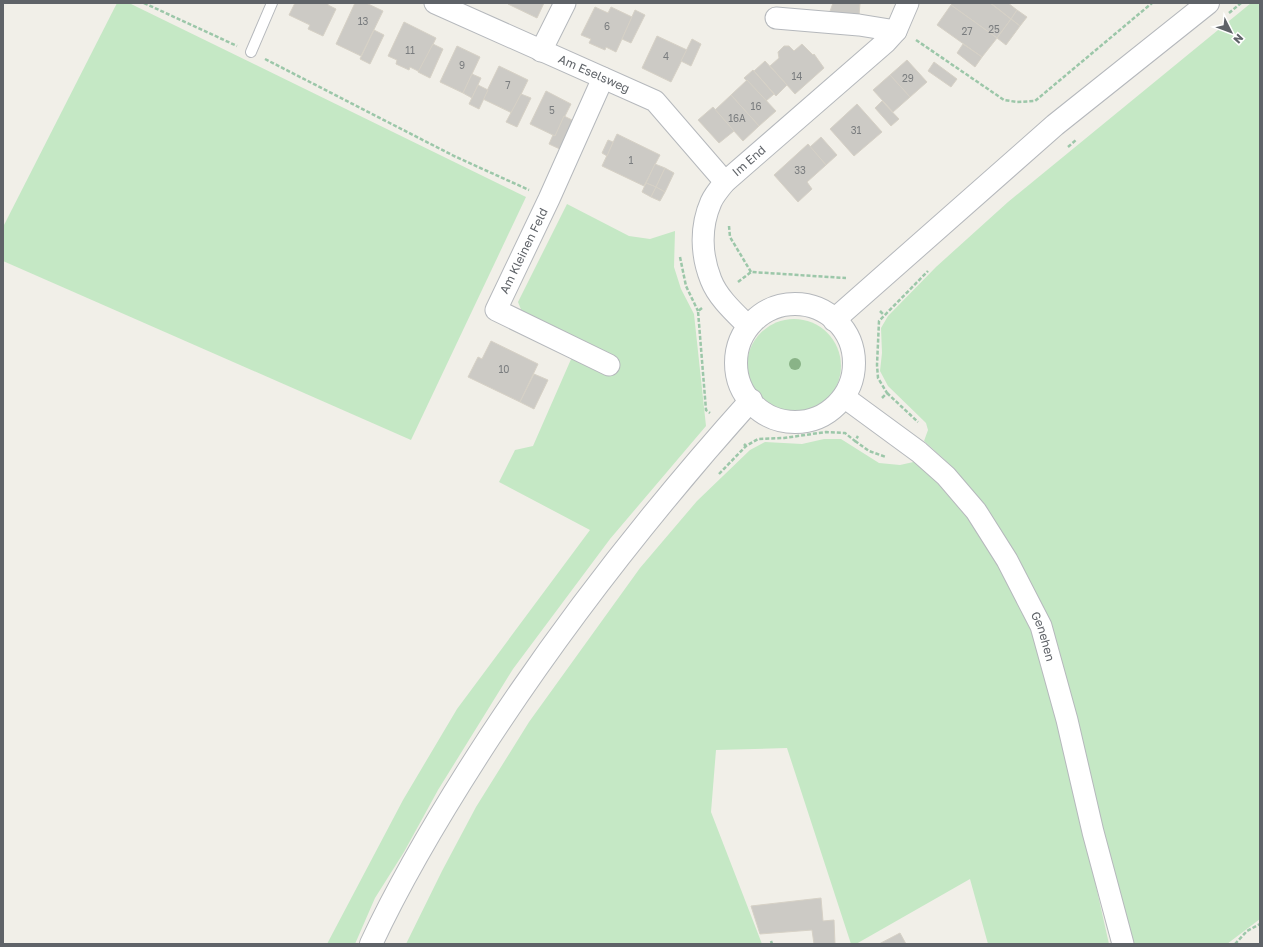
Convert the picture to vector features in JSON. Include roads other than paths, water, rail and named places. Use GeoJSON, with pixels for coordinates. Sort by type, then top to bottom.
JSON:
{"type":"FeatureCollection","features":[{"type":"Feature","properties":{"kind":"street","name":"Am Eselsweg"},"geometry":{"type":"LineString","coordinates":[[435,3],[655,101],[725,182]]}},
{"type":"Feature","properties":{"kind":"street"},"geometry":{"type":"LineString","coordinates":[[541,51],[565,3]]}},
{"type":"Feature","properties":{"kind":"street","name":"Im End"},"geometry":{"type":"LineString","coordinates":[[748,326],[721,296],[711,281],[702,246],[704,224],[710,202],[725,182],[896,32],[908,3]]}},
{"type":"Feature","properties":{"kind":"street"},"geometry":{"type":"LineString","coordinates":[[834,320],[1055,125],[1208,3]]}},
{"type":"Feature","properties":{"kind":"street"},"geometry":{"type":"LineString","coordinates":[[776,18],[859,25],[896,32]]}},
{"type":"Feature","properties":{"kind":"street","name":"Am Kleinen Feld"},"geometry":{"type":"LineString","coordinates":[[603,78],[549,199],[496,310],[609,365]]}},
{"type":"Feature","properties":{"kind":"street"},"geometry":{"type":"LineString","coordinates":[[783,304],[802,304],[820,309],[834,320],[847,336],[853,350],[854,366],[851,382],[844,396],[836,406],[826,414],[802,422],[777,419],[766,414],[744,392],[738,378],[735,363],[739,341],[748,326],[765,311],[783,304]]}},
{"type":"Feature","properties":{"kind":"street","name":"Genehen"},"geometry":{"type":"LineString","coordinates":[[844,396],[870,414],[946,476],[976,511],[1007,560],[1041,626],[1067,720],[1093,832],[1123,944]]}},
{"type":"Feature","properties":{"kind":"street"},"geometry":{"type":"LineString","coordinates":[[371,944],[383,919],[451,797],[526,682],[630,541],[751,400]]}},
{"type":"Feature","properties":{"kind":"lane"},"geometry":{"type":"LineString","coordinates":[[251,52],[272,3]]}}]}
